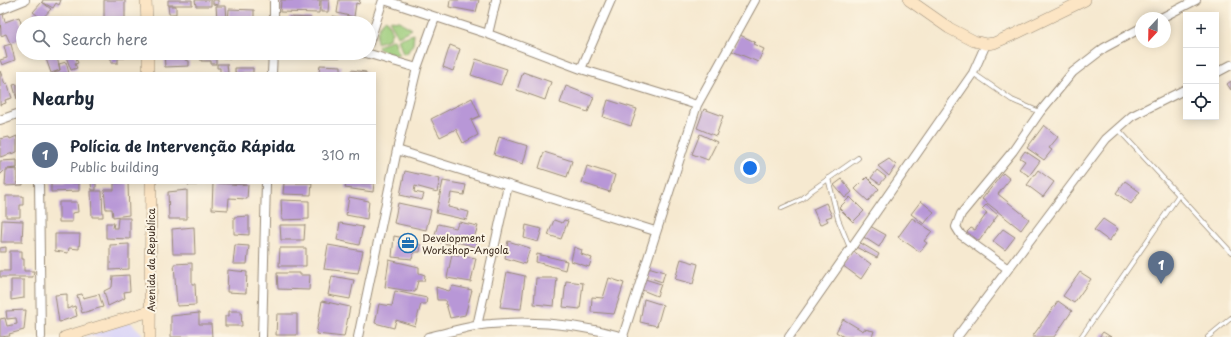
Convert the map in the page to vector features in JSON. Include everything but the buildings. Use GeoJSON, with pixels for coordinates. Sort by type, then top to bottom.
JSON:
{"type":"FeatureCollection","features":[{"type":"Feature","properties":{"kind":"street"},"geometry":{"type":"LineString","coordinates":[[0,10],[25,0]]}},
{"type":"Feature","properties":{"kind":"street"},"geometry":{"type":"LineString","coordinates":[[146,0],[147,16]]}},
{"type":"Feature","properties":{"kind":"street"},"geometry":{"type":"LineString","coordinates":[[274,0],[274,16]]}},
{"type":"Feature","properties":{"kind":"street"},"geometry":{"type":"LineString","coordinates":[[376,23],[384,0],[435,18],[488,34],[581,69],[697,105]]}},
{"type":"Feature","properties":{"kind":"street"},"geometry":{"type":"LineString","coordinates":[[488,34],[496,0]]}},
{"type":"Feature","properties":{"kind":"street"},"geometry":{"type":"LineString","coordinates":[[581,69],[611,0]]}},
{"type":"Feature","properties":{"kind":"street"},"geometry":{"type":"LineString","coordinates":[[428,337],[490,324],[542,323],[585,328],[623,337],[655,231],[697,105],[755,0]]}},
{"type":"Feature","properties":{"kind":"street"},"geometry":{"type":"LineString","coordinates":[[909,0],[949,28],[974,41],[986,44],[994,43],[1017,33],[1085,0]]}},
{"type":"Feature","properties":{"kind":"street"},"geometry":{"type":"LineString","coordinates":[[1171,13],[1196,0]]}},
{"type":"Feature","properties":{"kind":"street"},"geometry":{"type":"LineString","coordinates":[[358,337],[397,150],[416,68],[435,18]]}},
{"type":"Feature","properties":{"kind":"street"},"geometry":{"type":"LineString","coordinates":[[1008,269],[961,235],[956,226],[961,214],[1013,151],[1040,112],[1072,72],[1104,48],[1135,31]]}},
{"type":"Feature","properties":{"kind":"street"},"geometry":{"type":"LineString","coordinates":[[789,337],[972,73],[986,44]]}},
{"type":"Feature","properties":{"kind":"street"},"geometry":{"type":"LineString","coordinates":[[376,56],[416,68]]}},
{"type":"Feature","properties":{"kind":"street"},"geometry":{"type":"LineString","coordinates":[[148,60],[148,72]]}},
{"type":"Feature","properties":{"kind":"street"},"geometry":{"type":"LineString","coordinates":[[272,72],[273,60]]}},
{"type":"Feature","properties":{"kind":"street"},"geometry":{"type":"LineString","coordinates":[[1219,71],[1231,65]]}},
{"type":"Feature","properties":{"kind":"street"},"geometry":{"type":"LineString","coordinates":[[957,337],[1106,139],[1132,116],[1183,90]]}},
{"type":"Feature","properties":{"kind":"street"},"geometry":{"type":"LineString","coordinates":[[0,120],[16,114]]}},
{"type":"Feature","properties":{"kind":"street"},"geometry":{"type":"LineString","coordinates":[[397,150],[655,231]]}},
{"type":"Feature","properties":{"kind":"street"},"geometry":{"type":"LineString","coordinates":[[39,184],[41,337]]}},
{"type":"Feature","properties":{"kind":"street","name":"Avenida da Republica"},"geometry":{"type":"LineString","coordinates":[[150,337],[151,184]]}},
{"type":"Feature","properties":{"kind":"street"},"geometry":{"type":"LineString","coordinates":[[262,337],[266,184]]}},
{"type":"Feature","properties":{"kind":"street"},"geometry":{"type":"LineString","coordinates":[[477,326],[508,185]]}},
{"type":"Feature","properties":{"kind":"street"},"geometry":{"type":"LineString","coordinates":[[64,337],[150,311]]}},
{"type":"Feature","properties":{"kind":"lane"},"geometry":{"type":"LineString","coordinates":[[972,73],[1012,100],[1040,112]]}},
{"type":"Feature","properties":{"kind":"lane"},"geometry":{"type":"LineString","coordinates":[[1117,128],[1231,252]]}},
{"type":"Feature","properties":{"kind":"lane"},"geometry":{"type":"LineString","coordinates":[[782,208],[802,199],[828,178],[858,158]]}},
{"type":"Feature","properties":{"kind":"lane"},"geometry":{"type":"LineString","coordinates":[[828,178],[838,219],[850,248]]}},
{"type":"Feature","properties":{"kind":"lane"},"geometry":{"type":"LineString","coordinates":[[1081,337],[1178,196]]}},
{"type":"Feature","properties":{"kind":"lane"},"geometry":{"type":"LineString","coordinates":[[1208,337],[1231,318]]}},
{"type":"Feature","properties":{"kind":"shaded area"},"geometry":{"type":"Polygon","coordinates":[[[130,322],[142,333],[142,337],[83,337],[130,322]]]}},
{"type":"Feature","properties":{"kind":"green space"},"geometry":{"type":"Polygon","coordinates":[[[386,19],[392,32],[389,39],[377,43],[378,30],[386,19]]]}},
{"type":"Feature","properties":{"kind":"green space"},"geometry":{"type":"Polygon","coordinates":[[[389,20],[399,21],[412,29],[398,36],[389,20]]]}},
{"type":"Feature","properties":{"kind":"green space"},"geometry":{"type":"Polygon","coordinates":[[[414,34],[413,44],[407,53],[403,54],[398,39],[414,34]]]}},
{"type":"Feature","properties":{"kind":"green space"},"geometry":{"type":"Polygon","coordinates":[[[394,39],[399,55],[391,55],[379,49],[378,46],[394,39]]]}},
{"type":"Feature","properties":{"kind":"place","name":"Development Workshop-Angola"},"geometry":{"type":"Point","coordinates":[408,243]}},
{"type":"Feature","properties":{"kind":"place","name":"Polícia de Intervenção Rápida"},"geometry":{"type":"Point","coordinates":[1161,284]}}]}
